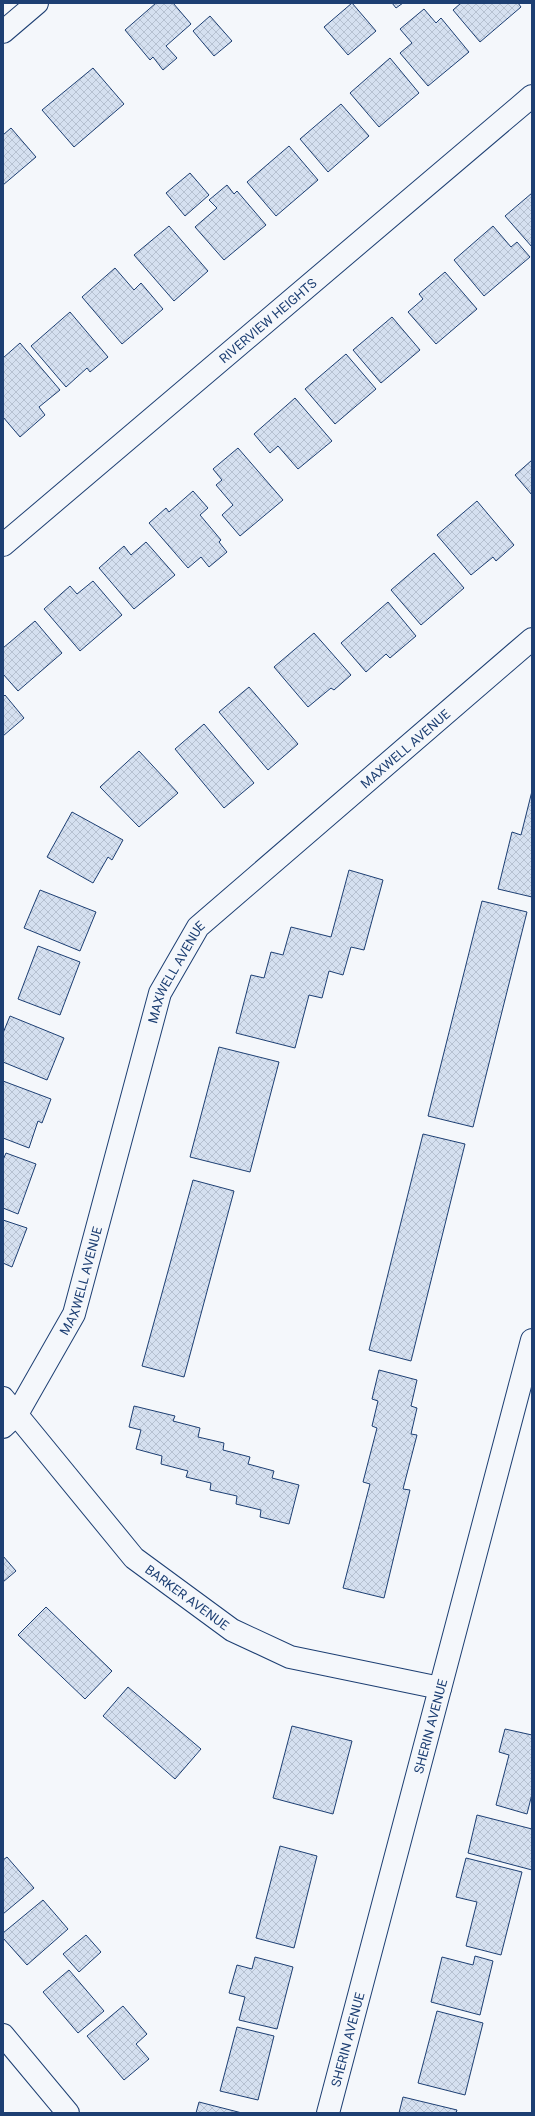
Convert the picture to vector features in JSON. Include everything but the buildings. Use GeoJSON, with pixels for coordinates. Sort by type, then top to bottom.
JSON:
{"type":"FeatureCollection","features":[{"type":"Feature","properties":{"kind":"street"},"geometry":{"type":"LineString","coordinates":[[3,32],[37,3]]}},
{"type":"Feature","properties":{"kind":"street","name":"RIVERVIEW HEIGHTS"},"geometry":{"type":"LineString","coordinates":[[3,545],[532,96]]}},
{"type":"Feature","properties":{"kind":"street","name":"MAXWELL AVENUE"},"geometry":{"type":"LineString","coordinates":[[8,1413],[74,1314],[160,993],[198,927],[532,639]]}},
{"type":"Feature","properties":{"kind":"street","name":"SHERIN AVENUE"},"geometry":{"type":"LineString","coordinates":[[328,2113],[532,1340]]}},
{"type":"Feature","properties":{"kind":"street","name":"BARKER AVENUE"},"geometry":{"type":"LineString","coordinates":[[8,1413],[134,1558],[232,1630],[290,1657],[440,1688]]}},
{"type":"Feature","properties":{"kind":"street"},"geometry":{"type":"LineString","coordinates":[[3,2035],[68,2113]]}}]}
